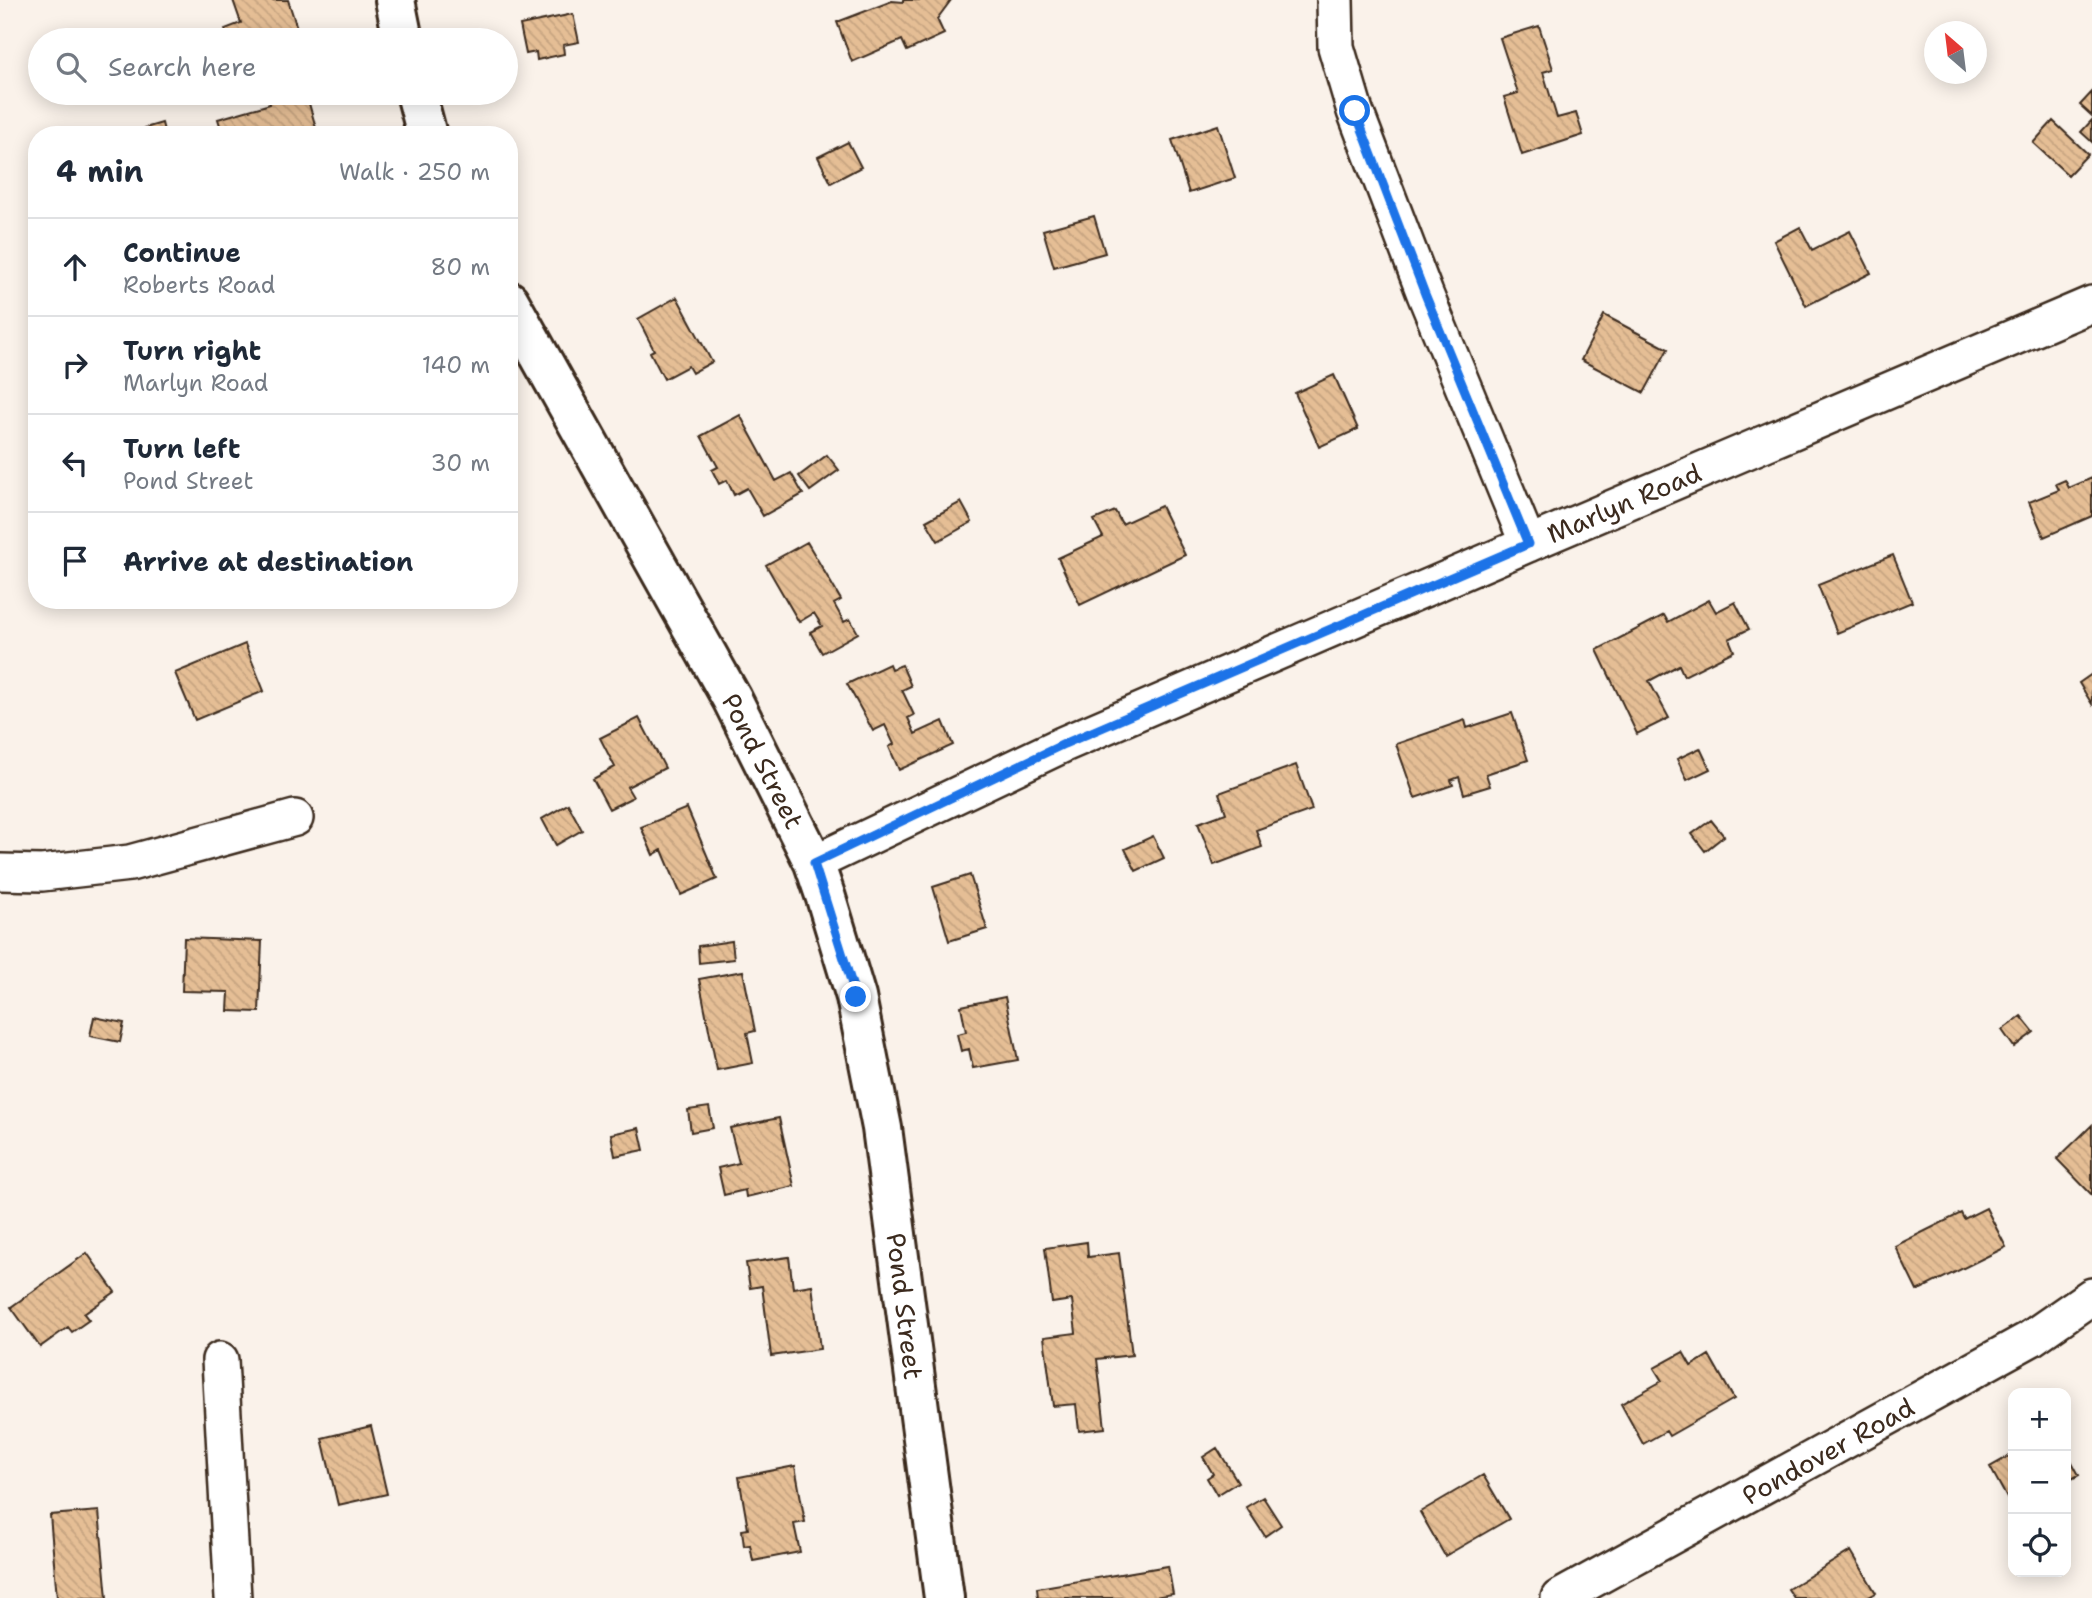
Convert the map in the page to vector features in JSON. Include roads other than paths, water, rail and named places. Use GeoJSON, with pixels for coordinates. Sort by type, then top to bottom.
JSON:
{"type":"FeatureCollection","features":[{"type":"Feature","properties":{"kind":"street"},"geometry":{"type":"LineString","coordinates":[[395,0],[401,28]]}},
{"type":"Feature","properties":{"kind":"street"},"geometry":{"type":"LineString","coordinates":[[1335,0],[1336,47],[1355,111],[1425,294],[1528,544]]}},
{"type":"Feature","properties":{"kind":"street"},"geometry":{"type":"LineString","coordinates":[[419,105],[425,126]]}},
{"type":"Feature","properties":{"kind":"street","name":"Marlyn Road"},"geometry":{"type":"LineString","coordinates":[[814,863],[1064,744],[2092,304]]}},
{"type":"Feature","properties":{"kind":"street","name":"Pond Street"},"geometry":{"type":"LineString","coordinates":[[518,317],[732,699],[814,863],[856,997],[882,1128],[944,1598]]}},
{"type":"Feature","properties":{"kind":"street"},"geometry":{"type":"LineString","coordinates":[[0,872],[42,873],[130,863],[295,818]]}},
{"type":"Feature","properties":{"kind":"street","name":"Pondover Road"},"geometry":{"type":"LineString","coordinates":[[1559,1598],[2030,1339],[2092,1296]]}},
{"type":"Feature","properties":{"kind":"street"},"geometry":{"type":"LineString","coordinates":[[220,1360],[233,1598]]}}]}
